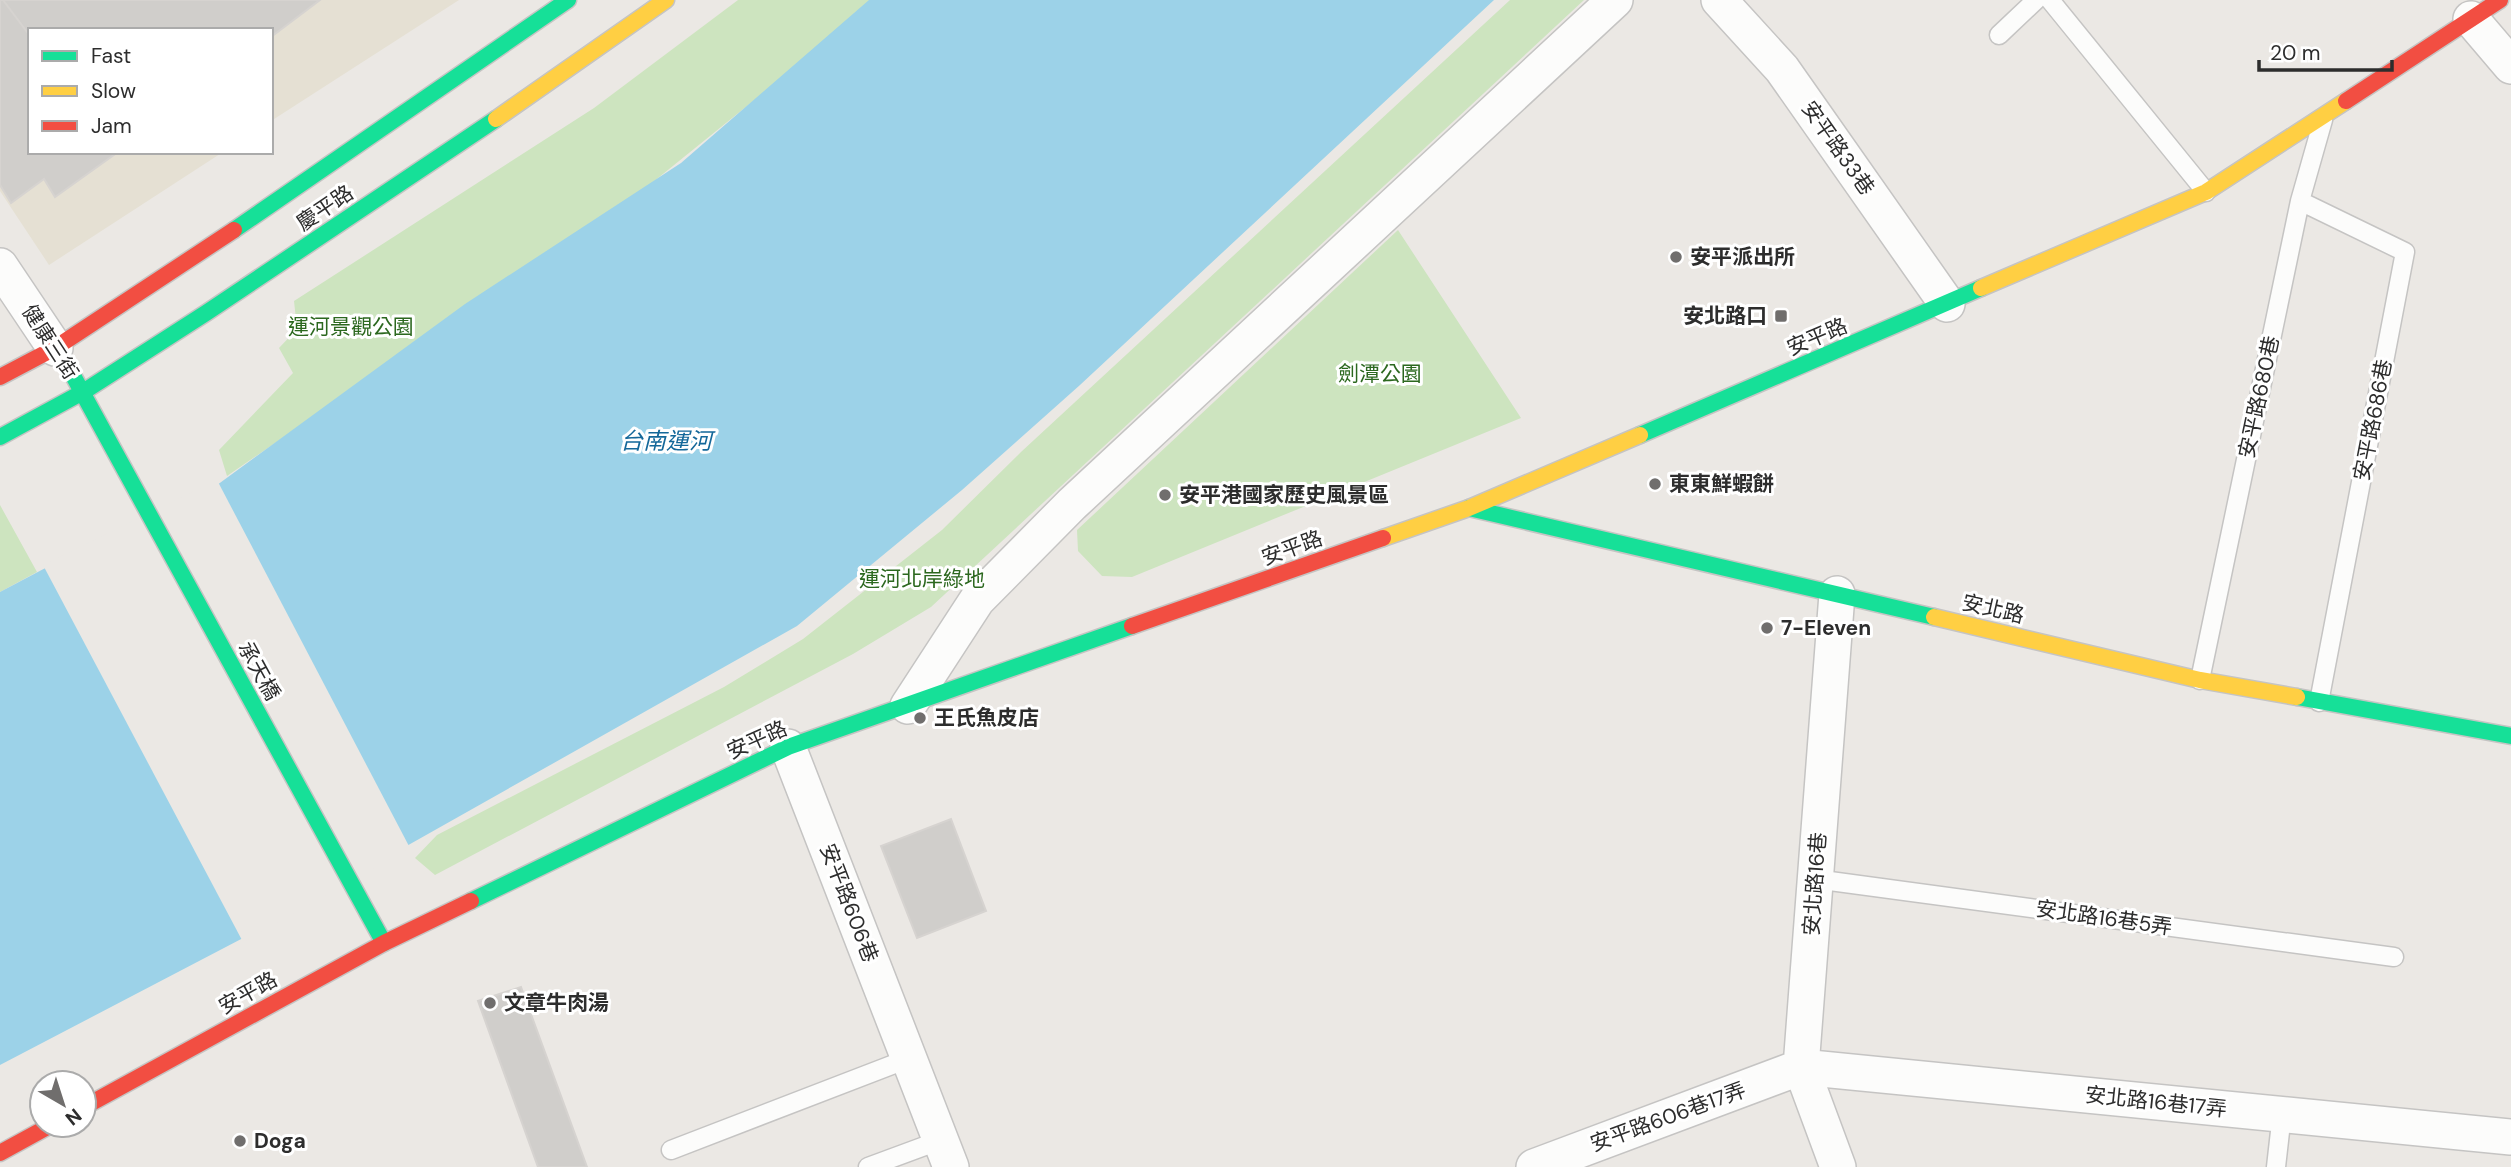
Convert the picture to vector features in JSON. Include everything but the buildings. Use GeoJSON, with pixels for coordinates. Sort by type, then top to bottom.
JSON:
{"type":"FeatureCollection","features":[{"type":"Feature","properties":{"kind":"street","name":"慶平路"},"geometry":{"type":"LineString","coordinates":[[0,377],[55,348],[178,268],[568,0]]}},
{"type":"Feature","properties":{"kind":"street","name":"慶平路"},"geometry":{"type":"LineString","coordinates":[[0,437],[83,392],[206,313],[531,95],[666,0]]}},
{"type":"Feature","properties":{"kind":"street"},"geometry":{"type":"LineString","coordinates":[[908,706],[977,600],[1072,504],[1615,0]]}},
{"type":"Feature","properties":{"kind":"street","name":"安平路33巷"},"geometry":{"type":"LineString","coordinates":[[1719,0],[1782,69],[1947,304]]}},
{"type":"Feature","properties":{"kind":"street","name":"安平路"},"geometry":{"type":"LineString","coordinates":[[98,1099],[384,943],[788,747],[1469,508],[2206,192],[2324,115],[2466,9],[2500,0]]}},
{"type":"Feature","properties":{"kind":"street"},"geometry":{"type":"LineString","coordinates":[[2466,9],[2511,66]]}},
{"type":"Feature","properties":{"kind":"street","name":"健康三街"},"geometry":{"type":"LineString","coordinates":[[0,266],[98,419]]}},
{"type":"Feature","properties":{"kind":"street","name":"承天橋"},"geometry":{"type":"LineString","coordinates":[[98,419],[384,943]]}},
{"type":"Feature","properties":{"kind":"street","name":"安北路"},"geometry":{"type":"LineString","coordinates":[[1469,508],[2200,680],[2511,736]]}},
{"type":"Feature","properties":{"kind":"street","name":"安北路16巷"},"geometry":{"type":"LineString","coordinates":[[1837,594],[1801,1068],[1838,1167]]}},
{"type":"Feature","properties":{"kind":"street","name":"安平路606巷"},"geometry":{"type":"LineString","coordinates":[[788,747],[946,1153]]}},
{"type":"Feature","properties":{"kind":"street","name":"安北路16巷17弄"},"geometry":{"type":"LineString","coordinates":[[1801,1068],[2511,1137]]}},
{"type":"Feature","properties":{"kind":"street","name":"安平路606巷17弄"},"geometry":{"type":"LineString","coordinates":[[1534,1167],[1801,1068]]}},
{"type":"Feature","properties":{"kind":"street"},"geometry":{"type":"LineString","coordinates":[[0,1153],[28,1138]]}},
{"type":"Feature","properties":{"kind":"lane"},"geometry":{"type":"LineString","coordinates":[[1999,36],[2036,0]]}},
{"type":"Feature","properties":{"kind":"lane"},"geometry":{"type":"LineString","coordinates":[[2050,0],[2206,192]]}},
{"type":"Feature","properties":{"kind":"lane","name":"安平路680巷"},"geometry":{"type":"LineString","coordinates":[[2200,680],[2300,201],[2324,115]]}},
{"type":"Feature","properties":{"kind":"lane","name":"安平路686巷"},"geometry":{"type":"LineString","coordinates":[[2300,201],[2405,252],[2319,702]]}},
{"type":"Feature","properties":{"kind":"lane","name":"安北路16巷5弄"},"geometry":{"type":"LineString","coordinates":[[1815,879],[2393,957]]}},
{"type":"Feature","properties":{"kind":"lane"},"geometry":{"type":"LineString","coordinates":[[671,1150],[910,1058]]}},
{"type":"Feature","properties":{"kind":"lane"},"geometry":{"type":"LineString","coordinates":[[2276,1167],[2282,1114]]}},
{"type":"Feature","properties":{"kind":"lane"},"geometry":{"type":"LineString","coordinates":[[869,1167],[946,1153]]}},
{"type":"Feature","properties":{"kind":"shaded area"},"geometry":{"type":"Polygon","coordinates":[[[0,0],[459,0],[273,120],[273,28],[28,28],[28,154],[220,154],[49,265],[0,191],[0,0]]]}},
{"type":"Feature","properties":{"kind":"green space","name":"運河景觀公園"},"geometry":{"type":"Polygon","coordinates":[[[738,0],[878,0],[637,195],[227,476],[219,450],[293,373],[279,348],[297,329],[294,301],[594,108],[738,0]]]}},
{"type":"Feature","properties":{"kind":"green space","name":"運河北岸綠地"},"geometry":{"type":"Polygon","coordinates":[[[1510,0],[1584,0],[931,607],[853,654],[435,875],[415,858],[437,835],[724,687],[803,639],[942,530],[1021,452],[1510,0]]]}},
{"type":"Feature","properties":{"kind":"green space","name":"劍潭公園"},"geometry":{"type":"Polygon","coordinates":[[[1398,230],[1521,418],[1132,577],[1102,576],[1078,551],[1077,530],[1398,230]]]}},
{"type":"Feature","properties":{"kind":"green space"},"geometry":{"type":"Polygon","coordinates":[[[0,505],[37,572],[0,592],[0,505]]]}},
{"type":"Feature","properties":{"kind":"water","name":"台南運河"},"geometry":{"type":"Polygon","coordinates":[[[869,0],[1494,0],[1080,385],[962,490],[797,626],[245,937],[0,1065],[0,592],[87,546],[213,488],[465,304],[681,163],[869,0]]]}},
{"type":"Feature","properties":{"kind":"pier"},"geometry":{"type":"Polygon","coordinates":[[[217,480],[410,848],[243,942],[43,565],[217,480]]]}},
{"type":"Feature","properties":{"kind":"traffic: fast"},"geometry":{"type":"LineString","coordinates":[[234,230],[568,0]]}},
{"type":"Feature","properties":{"kind":"traffic: fast"},"geometry":{"type":"LineString","coordinates":[[0,437],[83,392],[496,119]]}},
{"type":"Feature","properties":{"kind":"traffic: fast"},"geometry":{"type":"LineString","coordinates":[[1640,435],[1981,288]]}},
{"type":"Feature","properties":{"kind":"traffic: fast"},"geometry":{"type":"LineString","coordinates":[[70,370],[384,943]]}},
{"type":"Feature","properties":{"kind":"traffic: fast"},"geometry":{"type":"LineString","coordinates":[[1469,508],[1934,617]]}},
{"type":"Feature","properties":{"kind":"traffic: fast"},"geometry":{"type":"LineString","coordinates":[[471,901],[788,747],[1132,626]]}},
{"type":"Feature","properties":{"kind":"traffic: fast"},"geometry":{"type":"LineString","coordinates":[[2297,697],[2511,736]]}},
{"type":"Feature","properties":{"kind":"traffic: slow"},"geometry":{"type":"LineString","coordinates":[[496,119],[666,0]]}},
{"type":"Feature","properties":{"kind":"traffic: slow"},"geometry":{"type":"LineString","coordinates":[[1981,288],[2206,192],[2346,101]]}},
{"type":"Feature","properties":{"kind":"traffic: slow"},"geometry":{"type":"LineString","coordinates":[[1383,538],[1469,508],[1640,435]]}},
{"type":"Feature","properties":{"kind":"traffic: slow"},"geometry":{"type":"LineString","coordinates":[[1934,617],[2200,680],[2297,697]]}},
{"type":"Feature","properties":{"kind":"traffic: jam"},"geometry":{"type":"LineString","coordinates":[[2346,101],[2500,0]]}},
{"type":"Feature","properties":{"kind":"traffic: jam"},"geometry":{"type":"LineString","coordinates":[[0,377],[55,348],[234,230]]}},
{"type":"Feature","properties":{"kind":"traffic: jam"},"geometry":{"type":"LineString","coordinates":[[1132,626],[1383,538]]}},
{"type":"Feature","properties":{"kind":"traffic: jam"},"geometry":{"type":"LineString","coordinates":[[98,1099],[384,943],[471,901]]}},
{"type":"Feature","properties":{"kind":"traffic: jam"},"geometry":{"type":"LineString","coordinates":[[0,1153],[28,1138]]}},
{"type":"Feature","properties":{"kind":"place","name":"安平派出所"},"geometry":{"type":"Point","coordinates":[1676,257]}},
{"type":"Feature","properties":{"kind":"place","name":"安北路口"},"geometry":{"type":"Point","coordinates":[1781,316]}},
{"type":"Feature","properties":{"kind":"place","name":"東東鮮蝦餅"},"geometry":{"type":"Point","coordinates":[1655,484]}},
{"type":"Feature","properties":{"kind":"place","name":"安平港國家歷史風景區"},"geometry":{"type":"Point","coordinates":[1165,495]}},
{"type":"Feature","properties":{"kind":"place","name":"7-Eleven"},"geometry":{"type":"Point","coordinates":[1767,628]}},
{"type":"Feature","properties":{"kind":"place","name":"王氏魚皮店"},"geometry":{"type":"Point","coordinates":[920,718]}},
{"type":"Feature","properties":{"kind":"place","name":"文章牛肉湯"},"geometry":{"type":"Point","coordinates":[490,1003]}},
{"type":"Feature","properties":{"kind":"place","name":"Doga"},"geometry":{"type":"Point","coordinates":[240,1141]}}]}
